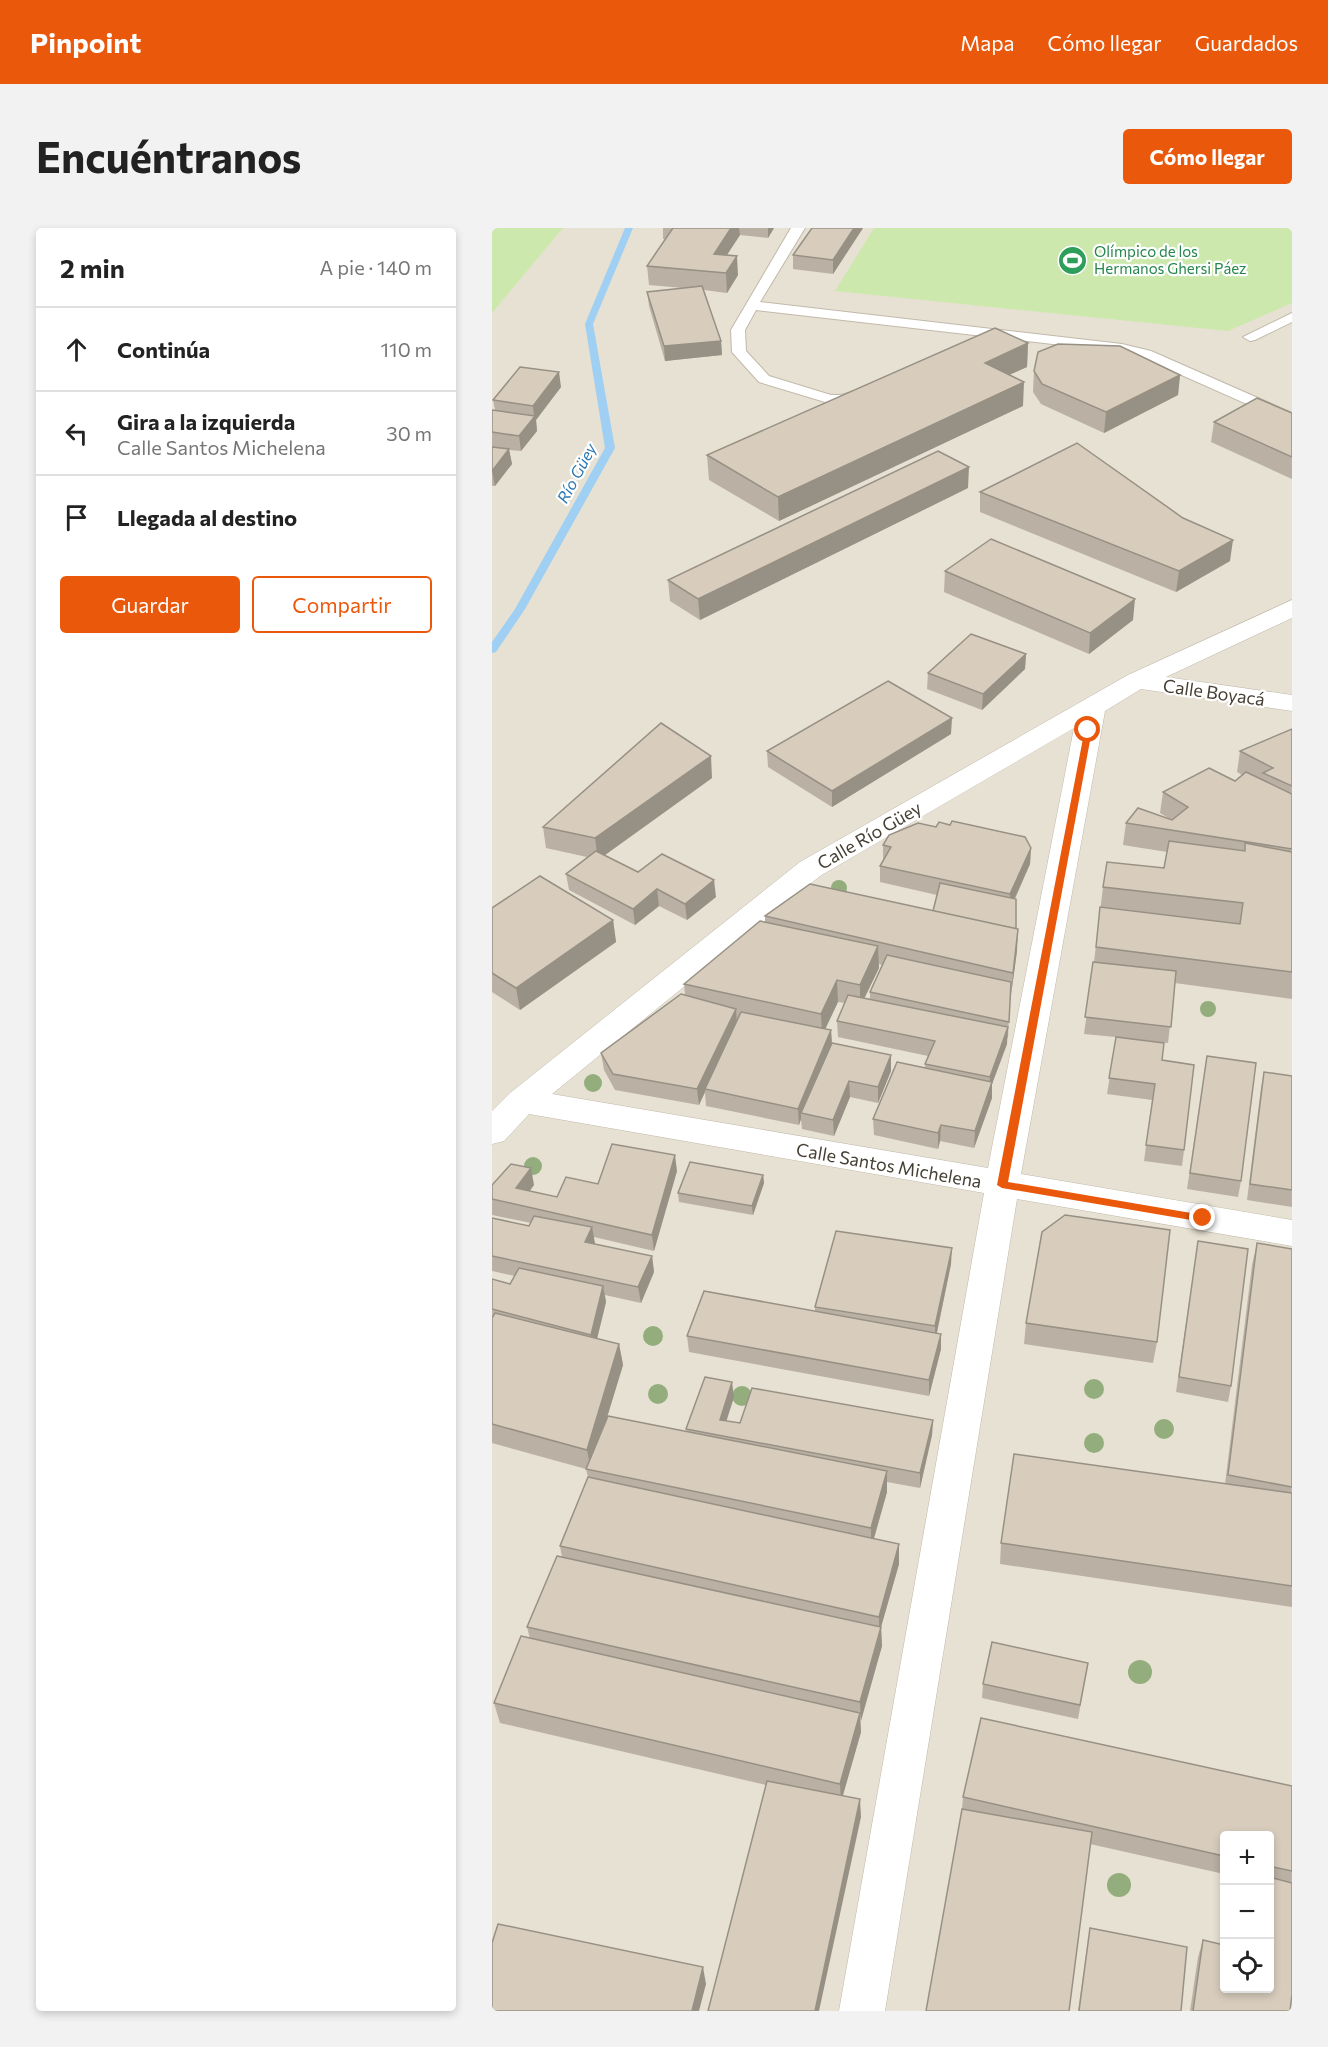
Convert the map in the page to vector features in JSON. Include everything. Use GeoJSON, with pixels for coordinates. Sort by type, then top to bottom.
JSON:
{"type":"FeatureCollection","features":[{"type":"Feature","properties":{"kind":"street","name":"Calle Río Güey"},"geometry":{"type":"LineString","coordinates":[[492,1132],[522,1101],[810,869],[1137,681],[1292,608]]}},
{"type":"Feature","properties":{"kind":"street","name":"Calle Boyacá"},"geometry":{"type":"LineString","coordinates":[[1137,681],[1292,703]]}},
{"type":"Feature","properties":{"kind":"street"},"geometry":{"type":"LineString","coordinates":[[862,2011],[1002,1185],[1092,707]]}},
{"type":"Feature","properties":{"kind":"street","name":"Calle Santos Michelena"},"geometry":{"type":"LineString","coordinates":[[522,1101],[1292,1233]]}},
{"type":"Feature","properties":{"kind":"lane"},"geometry":{"type":"LineString","coordinates":[[798,228],[738,330],[739,352],[764,379],[830,399],[842,400],[876,387]]}},
{"type":"Feature","properties":{"kind":"lane"},"geometry":{"type":"LineString","coordinates":[[751,305],[984,330],[1122,348],[1146,354],[1292,419]]}},
{"type":"Feature","properties":{"kind":"lane"},"geometry":{"type":"LineString","coordinates":[[1250,337],[1292,317]]}},
{"type":"Feature","properties":{"kind":"lane"},"geometry":{"type":"LineString","coordinates":[[954,346],[984,330]]}},
{"type":"Feature","properties":{"kind":"shaded area"},"geometry":{"type":"Polygon","coordinates":[[[492,228],[1292,228],[1292,2011],[492,2011],[492,228]]]}},
{"type":"Feature","properties":{"kind":"green space"},"geometry":{"type":"Polygon","coordinates":[[[492,228],[563,228],[492,313],[492,228]]]}},
{"type":"Feature","properties":{"kind":"green space","name":"Olímpico de los Hermanos Ghersi Páez"},"geometry":{"type":"Polygon","coordinates":[[[874,228],[1292,228],[1292,303],[1228,331],[835,291],[874,228]]]}},
{"type":"Feature","properties":{"kind":"building"},"geometry":{"type":"Polygon","coordinates":[[[673,228],[731,228],[714,254],[737,256],[726,273],[647,266],[673,228]]]}},
{"type":"Feature","properties":{"kind":"building"},"geometry":{"type":"Polygon","coordinates":[[[812,228],[854,228],[833,260],[793,255],[812,228]]]}},
{"type":"Feature","properties":{"kind":"building"},"geometry":{"type":"Polygon","coordinates":[[[702,286],[721,341],[664,346],[647,292],[702,286]]]}},
{"type":"Feature","properties":{"kind":"building"},"geometry":{"type":"Polygon","coordinates":[[[995,328],[1028,343],[985,363],[1024,382],[778,497],[707,455],[995,328]]]}},
{"type":"Feature","properties":{"kind":"building"},"geometry":{"type":"Polygon","coordinates":[[[1058,344],[1120,346],[1180,375],[1106,412],[1042,384],[1034,371],[1038,352],[1058,344]]]}},
{"type":"Feature","properties":{"kind":"building"},"geometry":{"type":"Polygon","coordinates":[[[520,367],[559,372],[533,406],[493,400],[520,367]]]}},
{"type":"Feature","properties":{"kind":"building"},"geometry":{"type":"Polygon","coordinates":[[[1257,398],[1292,413],[1292,457],[1214,422],[1257,398]]]}},
{"type":"Feature","properties":{"kind":"building"},"geometry":{"type":"Polygon","coordinates":[[[492,410],[535,416],[519,436],[492,432],[492,410]]]}},
{"type":"Feature","properties":{"kind":"building"},"geometry":{"type":"Polygon","coordinates":[[[1077,443],[1183,518],[1233,540],[1179,571],[980,492],[1077,443]]]}},
{"type":"Feature","properties":{"kind":"building"},"geometry":{"type":"Polygon","coordinates":[[[492,447],[509,449],[492,471],[492,447]]]}},
{"type":"Feature","properties":{"kind":"building"},"geometry":{"type":"Polygon","coordinates":[[[938,451],[969,467],[698,599],[668,580],[938,451]]]}},
{"type":"Feature","properties":{"kind":"building"},"geometry":{"type":"Polygon","coordinates":[[[991,539],[1135,599],[1090,633],[945,571],[991,539]]]}},
{"type":"Feature","properties":{"kind":"building"},"geometry":{"type":"Polygon","coordinates":[[[971,634],[1026,654],[983,694],[928,673],[971,634]]]}},
{"type":"Feature","properties":{"kind":"building"},"geometry":{"type":"Polygon","coordinates":[[[888,681],[952,718],[832,791],[767,751],[888,681]]]}},
{"type":"Feature","properties":{"kind":"building"},"geometry":{"type":"Polygon","coordinates":[[[661,723],[711,756],[595,838],[543,827],[661,723]]]}},
{"type":"Feature","properties":{"kind":"building"},"geometry":{"type":"Polygon","coordinates":[[[1292,729],[1292,786],[1263,773],[1273,768],[1240,751],[1292,729]]]}},
{"type":"Feature","properties":{"kind":"building"},"geometry":{"type":"Polygon","coordinates":[[[1209,768],[1235,781],[1246,772],[1292,794],[1292,849],[1126,823],[1138,808],[1172,820],[1188,807],[1163,792],[1209,768]]]}},
{"type":"Feature","properties":{"kind":"building"},"geometry":{"type":"Polygon","coordinates":[[[952,821],[1025,837],[1031,848],[1010,894],[880,866],[891,847],[883,845],[889,835],[918,823],[936,827],[939,822],[950,825],[952,821]]]}},
{"type":"Feature","properties":{"kind":"building"},"geometry":{"type":"Polygon","coordinates":[[[1169,841],[1245,851],[1245,843],[1292,852],[1292,972],[1096,947],[1100,907],[1240,924],[1243,903],[1103,887],[1107,862],[1164,868],[1169,841]]]}},
{"type":"Feature","properties":{"kind":"building"},"geometry":{"type":"Polygon","coordinates":[[[596,851],[638,872],[662,854],[714,880],[685,904],[657,889],[633,909],[566,874],[596,851]]]}},
{"type":"Feature","properties":{"kind":"building"},"geometry":{"type":"Polygon","coordinates":[[[540,876],[613,920],[516,988],[492,973],[492,908],[540,876]]]}},
{"type":"Feature","properties":{"kind":"building"},"geometry":{"type":"Polygon","coordinates":[[[940,883],[1016,899],[1016,929],[933,911],[940,883]]]}},
{"type":"Feature","properties":{"kind":"building"},"geometry":{"type":"Polygon","coordinates":[[[810,884],[1018,929],[1013,973],[765,916],[810,884]]]}},
{"type":"Feature","properties":{"kind":"building"},"geometry":{"type":"Polygon","coordinates":[[[760,921],[878,946],[860,985],[837,980],[821,1014],[684,984],[760,921]]]}},
{"type":"Feature","properties":{"kind":"building"},"geometry":{"type":"Polygon","coordinates":[[[887,955],[1011,982],[1009,1022],[870,992],[887,955]]]}},
{"type":"Feature","properties":{"kind":"building"},"geometry":{"type":"Polygon","coordinates":[[[1093,962],[1176,971],[1171,1027],[1085,1017],[1093,962]]]}},
{"type":"Feature","properties":{"kind":"building"},"geometry":{"type":"Polygon","coordinates":[[[681,994],[736,1009],[697,1089],[613,1074],[601,1053],[681,994]]]}},
{"type":"Feature","properties":{"kind":"building"},"geometry":{"type":"Polygon","coordinates":[[[848,995],[1008,1027],[990,1077],[925,1064],[935,1041],[837,1021],[848,995]]]}},
{"type":"Feature","properties":{"kind":"building"},"geometry":{"type":"Polygon","coordinates":[[[741,1012],[831,1030],[798,1109],[705,1089],[741,1012]]]}},
{"type":"Feature","properties":{"kind":"building"},"geometry":{"type":"Polygon","coordinates":[[[1116,1037],[1164,1043],[1162,1060],[1194,1065],[1184,1150],[1146,1145],[1155,1084],[1109,1078],[1116,1037]]]}},
{"type":"Feature","properties":{"kind":"building"},"geometry":{"type":"Polygon","coordinates":[[[832,1043],[891,1055],[878,1087],[849,1081],[833,1120],[801,1113],[832,1043]]]}},
{"type":"Feature","properties":{"kind":"building"},"geometry":{"type":"Polygon","coordinates":[[[1207,1056],[1256,1063],[1241,1181],[1190,1173],[1207,1056]]]}},
{"type":"Feature","properties":{"kind":"building"},"geometry":{"type":"Polygon","coordinates":[[[897,1062],[992,1082],[975,1131],[941,1125],[938,1133],[873,1119],[897,1062]]]}},
{"type":"Feature","properties":{"kind":"building"},"geometry":{"type":"Polygon","coordinates":[[[1264,1072],[1292,1076],[1292,1190],[1250,1184],[1264,1072]]]}},
{"type":"Feature","properties":{"kind":"building"},"geometry":{"type":"Polygon","coordinates":[[[612,1144],[675,1155],[652,1235],[492,1199],[492,1185],[511,1164],[531,1168],[516,1188],[557,1197],[566,1177],[598,1184],[612,1144]]]}},
{"type":"Feature","properties":{"kind":"building"},"geometry":{"type":"Polygon","coordinates":[[[690,1162],[763,1175],[752,1206],[678,1193],[690,1162]]]}},
{"type":"Feature","properties":{"kind":"building"},"geometry":{"type":"Polygon","coordinates":[[[1065,1215],[1170,1230],[1157,1342],[1026,1323],[1042,1232],[1065,1215]]]}},
{"type":"Feature","properties":{"kind":"building"},"geometry":{"type":"Polygon","coordinates":[[[534,1216],[592,1227],[585,1242],[652,1256],[638,1287],[492,1256],[492,1218],[529,1226],[534,1216]]]}},
{"type":"Feature","properties":{"kind":"building"},"geometry":{"type":"Polygon","coordinates":[[[836,1231],[952,1248],[935,1326],[815,1307],[836,1231]]]}},
{"type":"Feature","properties":{"kind":"building"},"geometry":{"type":"Polygon","coordinates":[[[1198,1241],[1248,1249],[1231,1386],[1179,1377],[1198,1241]]]}},
{"type":"Feature","properties":{"kind":"building"},"geometry":{"type":"Polygon","coordinates":[[[1257,1243],[1292,1249],[1292,1487],[1228,1475],[1257,1243]]]}},
{"type":"Feature","properties":{"kind":"building"},"geometry":{"type":"Polygon","coordinates":[[[519,1268],[603,1286],[591,1335],[492,1309],[492,1279],[510,1284],[519,1268]]]}},
{"type":"Feature","properties":{"kind":"building"},"geometry":{"type":"Polygon","coordinates":[[[704,1291],[941,1334],[929,1380],[687,1336],[704,1291]]]}},
{"type":"Feature","properties":{"kind":"building"},"geometry":{"type":"Polygon","coordinates":[[[495,1313],[619,1344],[587,1450],[492,1424],[492,1318],[495,1313]]]}},
{"type":"Feature","properties":{"kind":"building"},"geometry":{"type":"Polygon","coordinates":[[[705,1377],[732,1382],[720,1420],[740,1423],[752,1388],[933,1420],[920,1473],[686,1429],[705,1377]]]}},
{"type":"Feature","properties":{"kind":"building"},"geometry":{"type":"Polygon","coordinates":[[[608,1416],[887,1471],[871,1528],[586,1469],[608,1416]]]}},
{"type":"Feature","properties":{"kind":"building"},"geometry":{"type":"Polygon","coordinates":[[[1014,1454],[1292,1493],[1292,1586],[1001,1543],[1014,1454]]]}},
{"type":"Feature","properties":{"kind":"building"},"geometry":{"type":"Polygon","coordinates":[[[588,1477],[899,1544],[879,1617],[560,1546],[588,1477]]]}},
{"type":"Feature","properties":{"kind":"building"},"geometry":{"type":"Polygon","coordinates":[[[557,1556],[881,1627],[860,1702],[527,1627],[557,1556]]]}},
{"type":"Feature","properties":{"kind":"building"},"geometry":{"type":"Polygon","coordinates":[[[521,1636],[860,1713],[840,1784],[494,1703],[521,1636]]]}},
{"type":"Feature","properties":{"kind":"building"},"geometry":{"type":"Polygon","coordinates":[[[992,1642],[1088,1663],[1080,1705],[983,1684],[992,1642]]]}},
{"type":"Feature","properties":{"kind":"building"},"geometry":{"type":"Polygon","coordinates":[[[981,1718],[1292,1786],[1292,1871],[1274,1867],[1274,1831],[1220,1831],[1220,1855],[963,1797],[981,1718]]]}},
{"type":"Feature","properties":{"kind":"building"},"geometry":{"type":"Polygon","coordinates":[[[767,1781],[860,1799],[815,2011],[708,2011],[767,1781]]]}},
{"type":"Feature","properties":{"kind":"building"},"geometry":{"type":"Polygon","coordinates":[[[962,1809],[1092,1832],[1069,2011],[926,2011],[962,1809]]]}},
{"type":"Feature","properties":{"kind":"building"},"geometry":{"type":"Polygon","coordinates":[[[1274,1878],[1292,1883],[1290,2011],[1193,2011],[1203,1940],[1220,1944],[1220,1993],[1274,1993],[1274,1878]]]}},
{"type":"Feature","properties":{"kind":"building"},"geometry":{"type":"Polygon","coordinates":[[[498,1924],[703,1967],[692,2011],[492,2011],[492,1943],[498,1924]]]}},
{"type":"Feature","properties":{"kind":"building"},"geometry":{"type":"Polygon","coordinates":[[[1090,1928],[1187,1947],[1181,2011],[1079,2011],[1090,1928]]]}},
{"type":"Feature","properties":{"kind":"waterway","name":"Río Güey"},"geometry":{"type":"LineString","coordinates":[[492,650],[520,609],[610,448],[589,324],[629,228]]}},
{"type":"Feature","properties":{"kind":"place","name":"Olímpico de los Hermanos Ghersi Páez"},"geometry":{"type":"Point","coordinates":[1073,260]}},
{"type":"Feature","properties":{"kind":"route"},"geometry":{"type":"LineString","coordinates":[[1088,730],[1002,1185],[1203,1218]]}}]}
